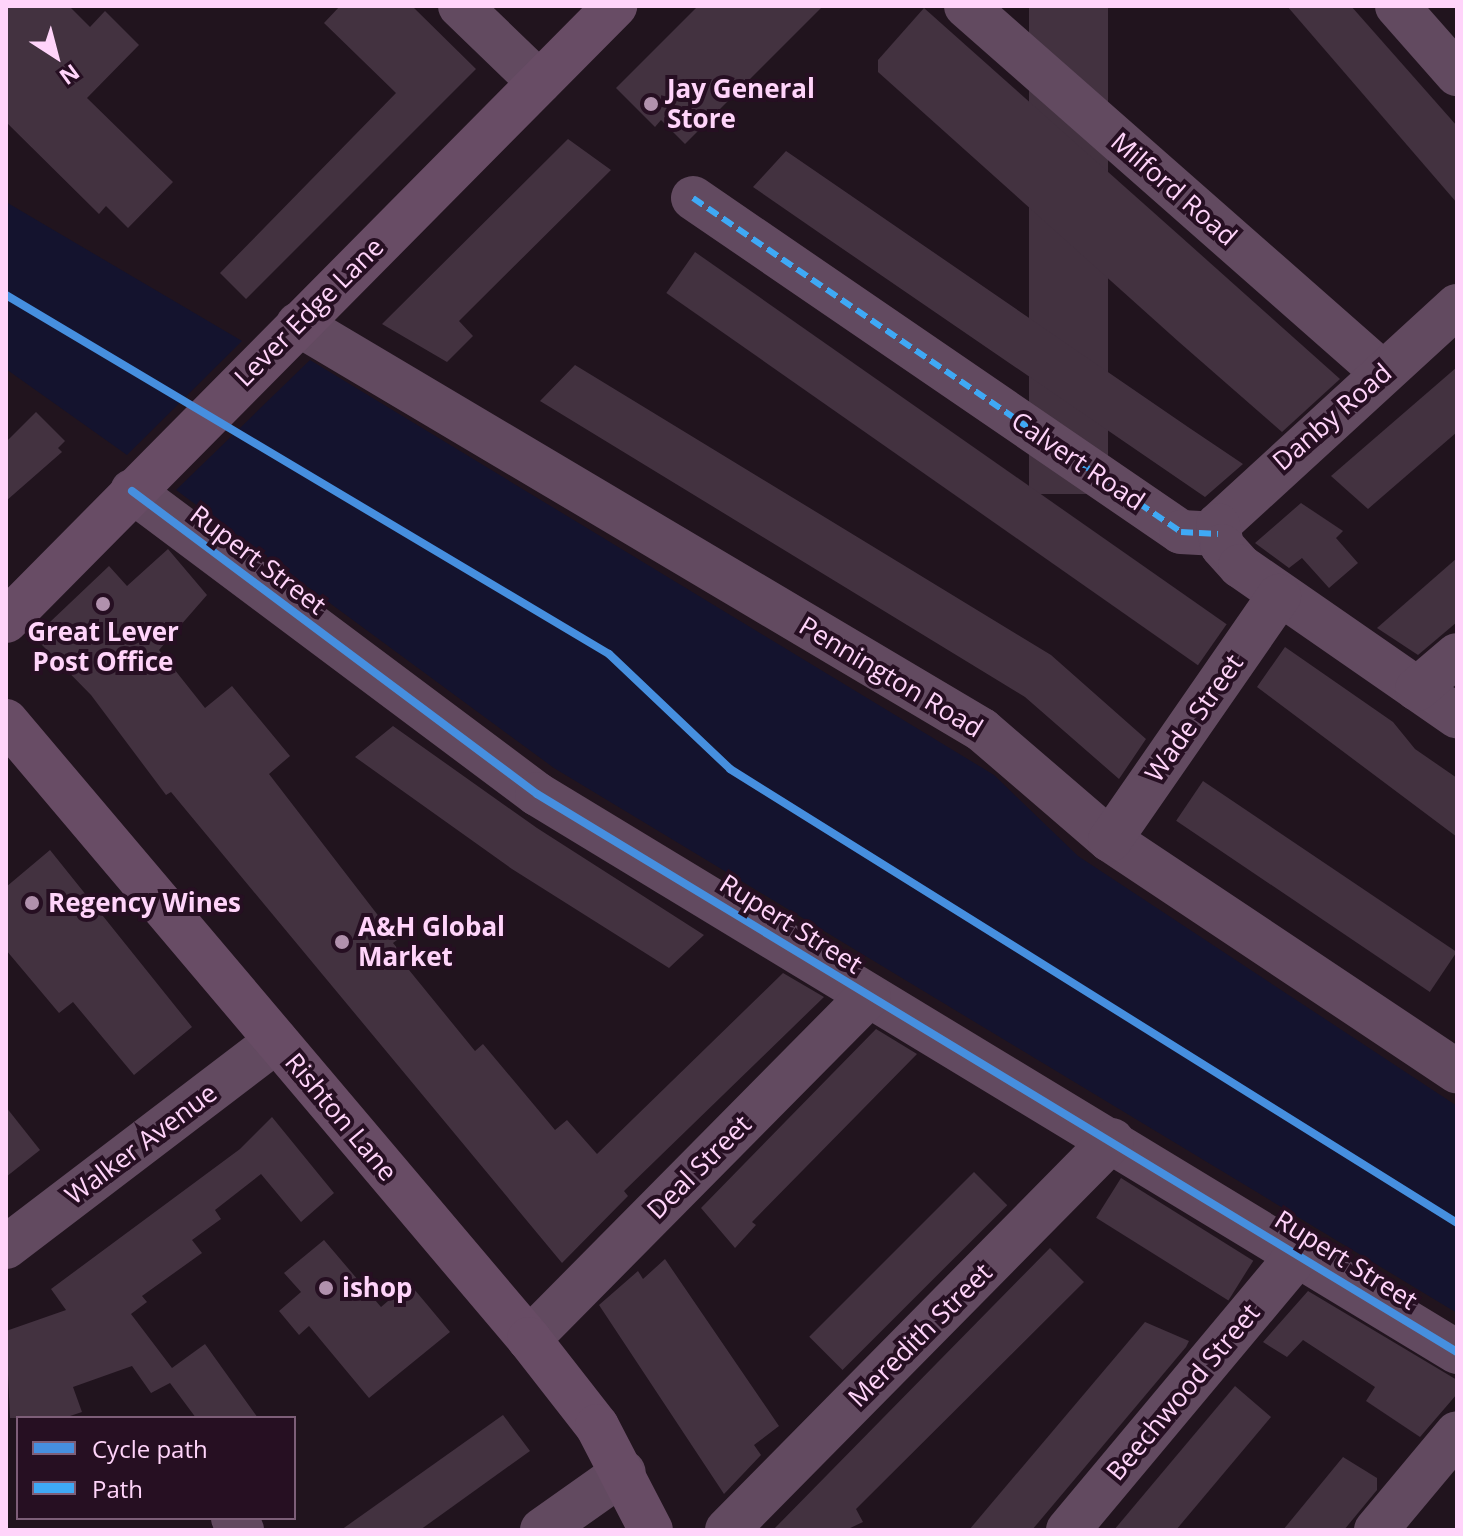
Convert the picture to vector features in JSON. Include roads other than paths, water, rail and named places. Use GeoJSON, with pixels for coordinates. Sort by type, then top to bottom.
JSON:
{"type":"FeatureCollection","features":[{"type":"Feature","properties":{"kind":"street"},"geometry":{"type":"LineString","coordinates":[[460,6],[539,82]]}},
{"type":"Feature","properties":{"kind":"street","name":"Lever Edge Lane"},"geometry":{"type":"LineString","coordinates":[[6,621],[144,478],[615,6]]}},
{"type":"Feature","properties":{"kind":"street","name":"Milford Road"},"geometry":{"type":"LineString","coordinates":[[966,6],[1382,372]]}},
{"type":"Feature","properties":{"kind":"street"},"geometry":{"type":"LineString","coordinates":[[1397,6],[1457,74]]}},
{"type":"Feature","properties":{"kind":"street","name":"Calvert Road"},"geometry":{"type":"LineString","coordinates":[[693,198],[1181,532],[1218,534]]}},
{"type":"Feature","properties":{"kind":"street","name":"Danby Road"},"geometry":{"type":"LineString","coordinates":[[1218,534],[1223,515],[1457,306]]}},
{"type":"Feature","properties":{"kind":"street","name":"Pennington Road"},"geometry":{"type":"LineString","coordinates":[[287,335],[982,730],[1110,840],[1457,1071]]}},
{"type":"Feature","properties":{"kind":"street","name":"Rupert Street"},"geometry":{"type":"LineString","coordinates":[[144,478],[537,794],[1457,1352]]}},
{"type":"Feature","properties":{"kind":"street"},"geometry":{"type":"LineString","coordinates":[[1218,534],[1230,557],[1279,596],[1457,716]]}},
{"type":"Feature","properties":{"kind":"street","name":"Wade Street"},"geometry":{"type":"LineString","coordinates":[[1110,840],[1279,596]]}},
{"type":"Feature","properties":{"kind":"street"},"geometry":{"type":"LineString","coordinates":[[1417,689],[1457,655]]}},
{"type":"Feature","properties":{"kind":"street","name":"Rishton Lane"},"geometry":{"type":"LineString","coordinates":[[6,721],[529,1339],[597,1426],[624,1472],[651,1530]]}},
{"type":"Feature","properties":{"kind":"street","name":"Deal Street"},"geometry":{"type":"LineString","coordinates":[[529,1339],[869,996]]}},
{"type":"Feature","properties":{"kind":"street","name":"Walker Avenue"},"geometry":{"type":"LineString","coordinates":[[6,1247],[276,1041]]}},
{"type":"Feature","properties":{"kind":"street","name":"Meredith Street"},"geometry":{"type":"LineString","coordinates":[[727,1530],[1112,1140]]}},
{"type":"Feature","properties":{"kind":"street","name":"Beechwood Street"},"geometry":{"type":"LineString","coordinates":[[1068,1530],[1299,1254]]}},
{"type":"Feature","properties":{"kind":"street"},"geometry":{"type":"LineString","coordinates":[[1376,1530],[1457,1433]]}},
{"type":"Feature","properties":{"kind":"street"},"geometry":{"type":"LineString","coordinates":[[542,1530],[624,1472]]}},
{"type":"Feature","properties":{"kind":"place","name":"Jay General Store"},"geometry":{"type":"Point","coordinates":[651,104]}},
{"type":"Feature","properties":{"kind":"place","name":"Great Lever Post Office"},"geometry":{"type":"Point","coordinates":[103,604]}},
{"type":"Feature","properties":{"kind":"place","name":"Regency Wines"},"geometry":{"type":"Point","coordinates":[32,903]}},
{"type":"Feature","properties":{"kind":"place","name":"A&H Global Market"},"geometry":{"type":"Point","coordinates":[342,942]}},
{"type":"Feature","properties":{"kind":"place","name":"ishop"},"geometry":{"type":"Point","coordinates":[326,1288]}}]}
